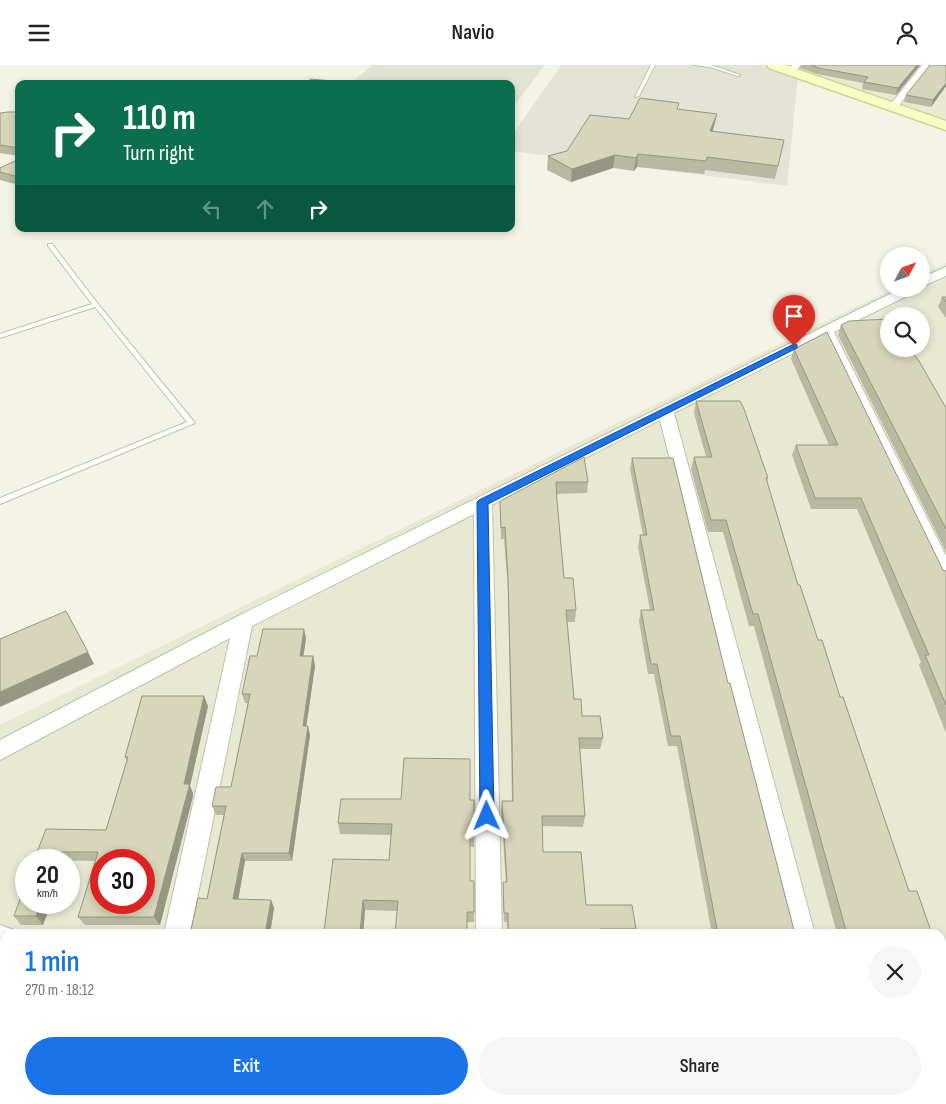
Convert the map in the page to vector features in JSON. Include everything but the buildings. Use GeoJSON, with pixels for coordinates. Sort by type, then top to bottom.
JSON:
{"type":"FeatureCollection","features":[{"type":"Feature","properties":{"kind":"street"},"geometry":{"type":"LineString","coordinates":[[773,65],[793,68],[946,126]]}},
{"type":"Feature","properties":{"kind":"street"},"geometry":{"type":"LineString","coordinates":[[893,107],[927,65]]}},
{"type":"Feature","properties":{"kind":"street"},"geometry":{"type":"LineString","coordinates":[[930,279],[946,271]]}},
{"type":"Feature","properties":{"kind":"street"},"geometry":{"type":"LineString","coordinates":[[0,751],[243,622],[894,297]]}},
{"type":"Feature","properties":{"kind":"street"},"geometry":{"type":"LineString","coordinates":[[826,330],[946,575]]}},
{"type":"Feature","properties":{"kind":"street"},"geometry":{"type":"LineString","coordinates":[[665,410],[801,929]]}},
{"type":"Feature","properties":{"kind":"street"},"geometry":{"type":"LineString","coordinates":[[483,502],[489,929]]}},
{"type":"Feature","properties":{"kind":"street"},"geometry":{"type":"LineString","coordinates":[[178,929],[243,622]]}},
{"type":"Feature","properties":{"kind":"lane"},"geometry":{"type":"LineString","coordinates":[[636,97],[653,65]]}},
{"type":"Feature","properties":{"kind":"lane"},"geometry":{"type":"LineString","coordinates":[[696,65],[738,75]]}},
{"type":"Feature","properties":{"kind":"lane"},"geometry":{"type":"LineString","coordinates":[[0,501],[191,423],[50,245]]}},
{"type":"Feature","properties":{"kind":"lane"},"geometry":{"type":"LineString","coordinates":[[0,336],[96,305]]}},
{"type":"Feature","properties":{"kind":"shaded area"},"geometry":{"type":"Polygon","coordinates":[[[372,65],[545,65],[515,105],[515,80],[355,80],[372,65]]]}},
{"type":"Feature","properties":{"kind":"shaded area"},"geometry":{"type":"Polygon","coordinates":[[[561,65],[762,65],[798,78],[787,186],[515,152],[515,131],[561,65]]]}},
{"type":"Feature","properties":{"kind":"shaded area"},"geometry":{"type":"Polygon","coordinates":[[[800,65],[946,65],[946,123],[795,70],[800,65]]]}},
{"type":"Feature","properties":{"kind":"shaded area"},"geometry":{"type":"Polygon","coordinates":[[[946,263],[946,929],[0,929],[0,725],[880,295],[880,297],[930,297],[930,271],[946,263]]]}},
{"type":"Feature","properties":{"kind":"route"},"geometry":{"type":"LineString","coordinates":[[487,816],[483,502],[794,346]]}}]}
